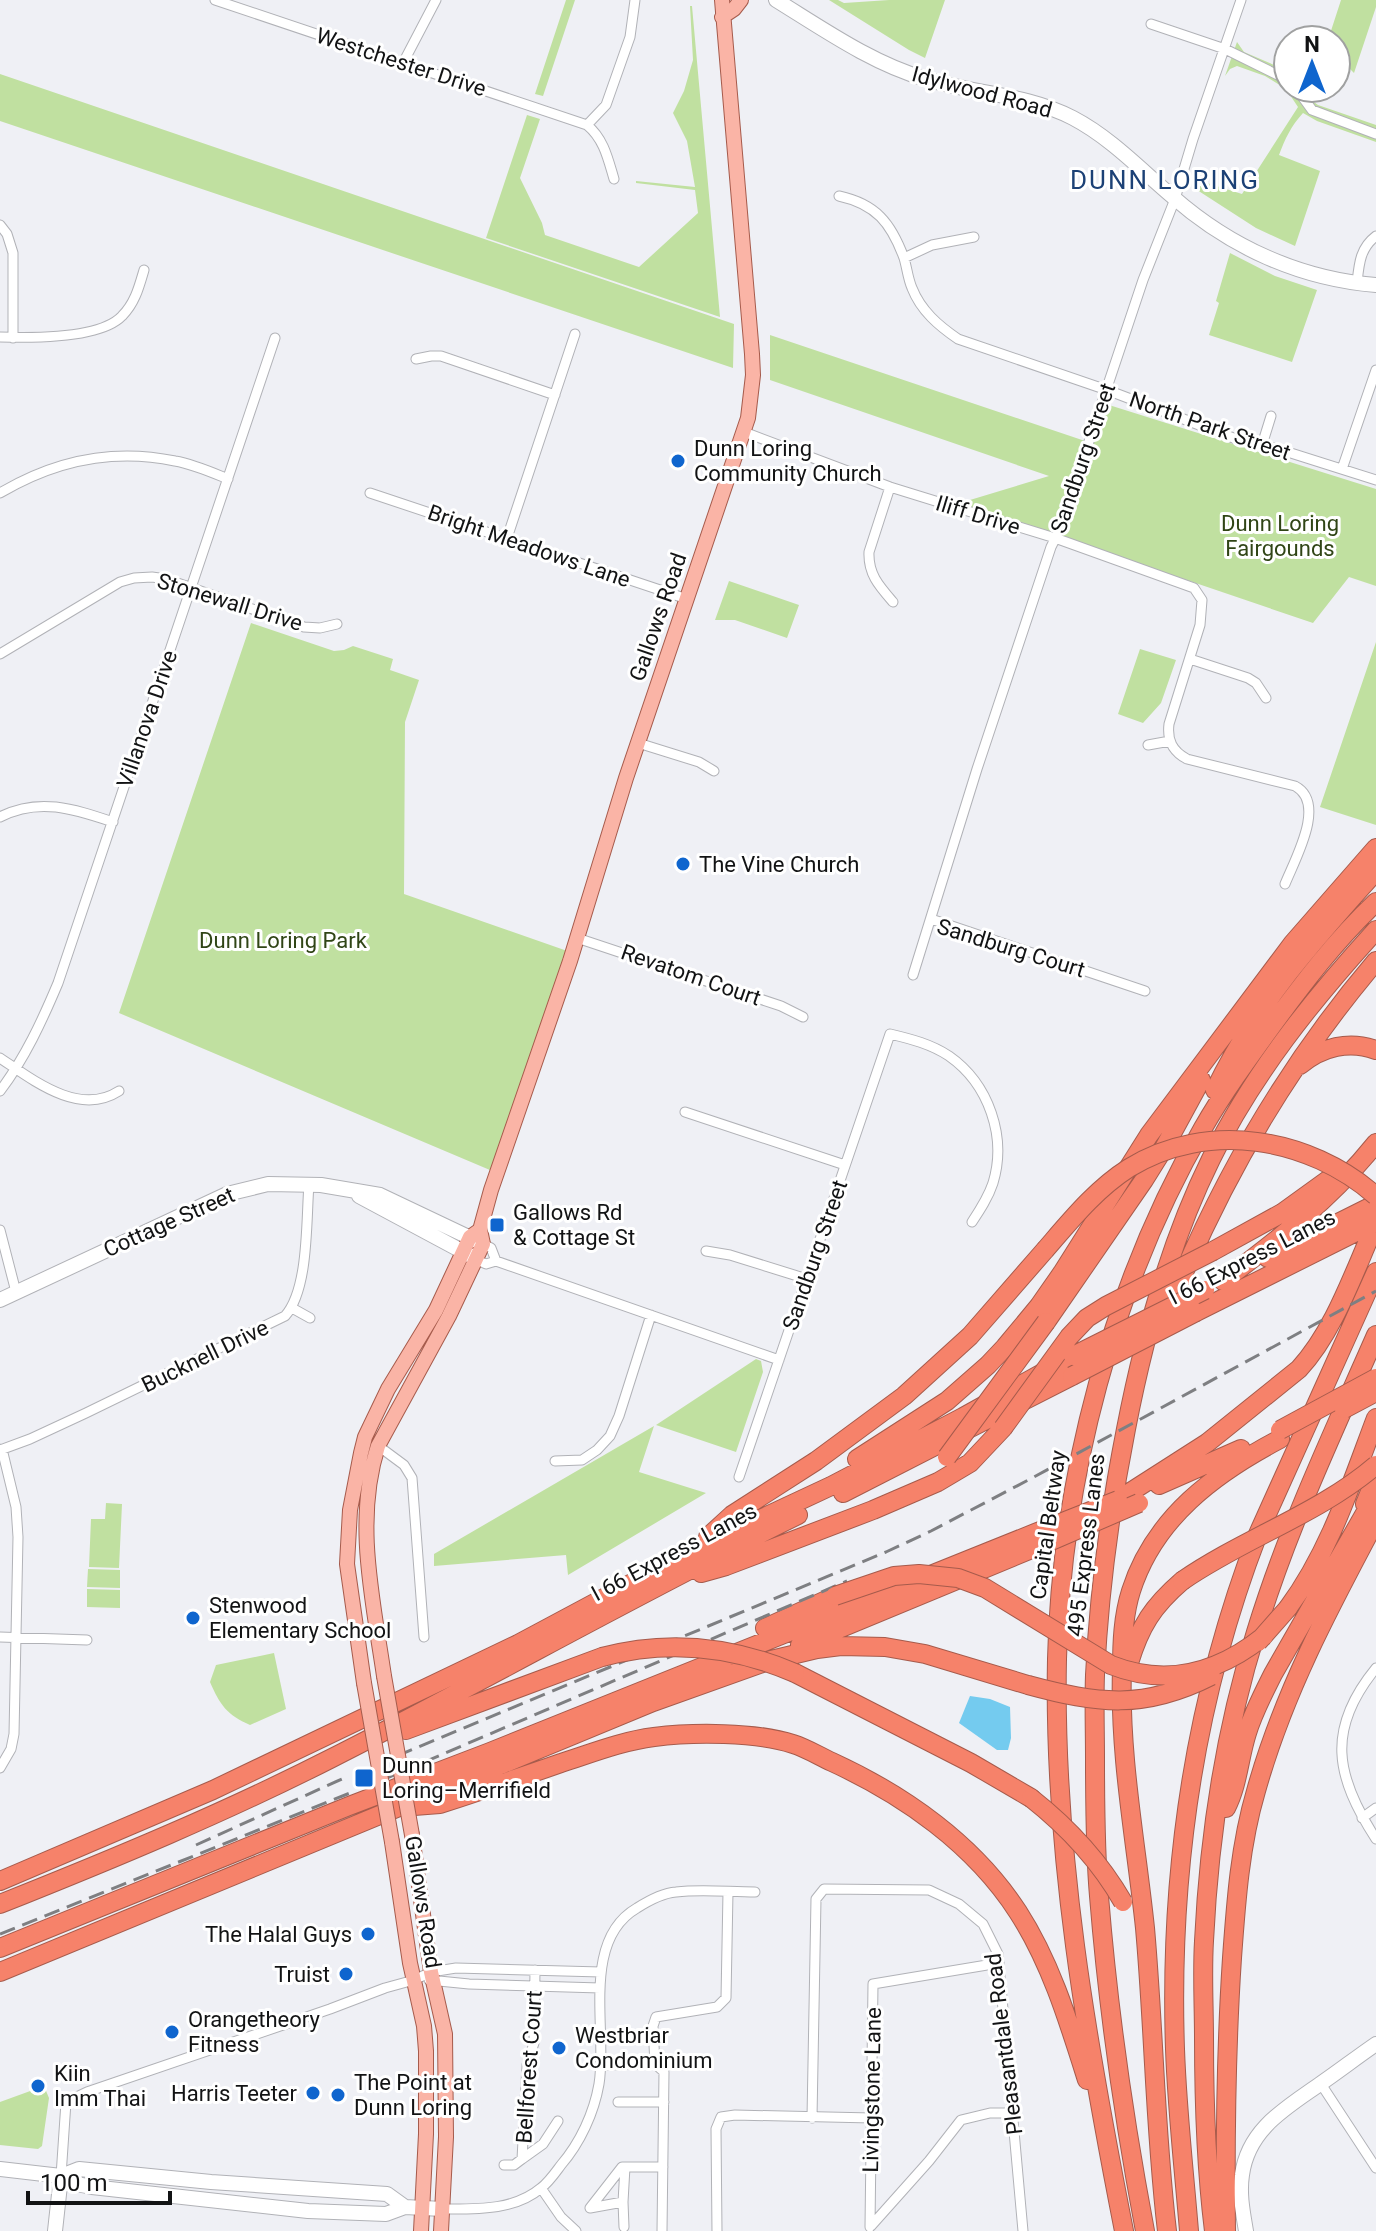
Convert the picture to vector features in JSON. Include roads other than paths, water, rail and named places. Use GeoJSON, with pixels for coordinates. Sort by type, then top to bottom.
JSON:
{"type":"FeatureCollection","features":[{"type":"Feature","properties":{"kind":"highway"},"geometry":{"type":"LineString","coordinates":[[800,1501],[823,1480],[895,1437],[947,1401],[1005,1347],[1054,1284],[1149,1135],[1293,943],[1376,848]]}},
{"type":"Feature","properties":{"kind":"highway"},"geometry":{"type":"LineString","coordinates":[[1169,1194],[1217,1085],[1259,1010],[1294,964],[1376,871]]}},
{"type":"Feature","properties":{"kind":"highway","name":"Capital Beltway"},"geometry":{"type":"LineString","coordinates":[[1124,2231],[1078,1960],[1063,1841],[1057,1722],[1059,1621],[1077,1480],[1098,1386],[1131,1282],[1169,1194],[1203,1128],[1311,972],[1376,902]]}},
{"type":"Feature","properties":{"kind":"highway","name":"495 Express Lanes"},"geometry":{"type":"LineString","coordinates":[[1145,2231],[1118,2071],[1098,1894],[1095,1676],[1110,1517],[1132,1398],[1157,1297],[1211,1158],[1284,1040],[1376,930]]}},
{"type":"Feature","properties":{"kind":"highway"},"geometry":{"type":"LineString","coordinates":[[1123,1444],[1158,1336],[1202,1231],[1233,1170],[1287,1079],[1376,961]]}},
{"type":"Feature","properties":{"kind":"highway"},"geometry":{"type":"LineString","coordinates":[[873,1510],[920,1484],[947,1457],[1046,1322],[1158,1159],[1236,1019]]}},
{"type":"Feature","properties":{"kind":"highway"},"geometry":{"type":"LineString","coordinates":[[1287,1079],[1302,1063],[1327,1049],[1355,1045],[1376,1050]]}},
{"type":"Feature","properties":{"kind":"highway"},"geometry":{"type":"LineString","coordinates":[[674,1579],[726,1566],[873,1510],[961,1469],[1003,1428],[1069,1337],[1087,1318],[1282,1213],[1319,1188],[1376,1137]]}},
{"type":"Feature","properties":{"kind":"highway"},"geometry":{"type":"LineString","coordinates":[[692,1551],[732,1515],[816,1461],[926,1377],[970,1336],[1089,1200],[1130,1168],[1196,1143],[1226,1139],[1296,1150],[1334,1167],[1374,1214]]}},
{"type":"Feature","properties":{"kind":"highway"},"geometry":{"type":"LineString","coordinates":[[1223,1281],[1307,1216],[1376,1143]]}},
{"type":"Feature","properties":{"kind":"highway"},"geometry":{"type":"LineString","coordinates":[[0,1881],[213,1790],[518,1644],[692,1551],[800,1501],[963,1417],[1073,1356],[1223,1281],[1374,1214]]}},
{"type":"Feature","properties":{"kind":"highway"},"geometry":{"type":"LineString","coordinates":[[0,1948],[337,1810],[1050,1534],[1118,1500],[1141,1494],[1284,1383],[1312,1355],[1324,1336],[1374,1214]]}},
{"type":"Feature","properties":{"kind":"highway","name":"I 66 Express Lanes"},"geometry":{"type":"LineString","coordinates":[[0,1904],[150,1843],[331,1758],[746,1541],[917,1457],[1196,1312],[1374,1214]]}},
{"type":"Feature","properties":{"kind":"highway"},"geometry":{"type":"LineString","coordinates":[[1189,2231],[1177,2093],[1175,1995],[1177,1896],[1192,1766],[1205,1704],[1242,1575],[1376,1272]]}},
{"type":"Feature","properties":{"kind":"highway"},"geometry":{"type":"LineString","coordinates":[[1214,2231],[1205,2114],[1203,1944],[1214,1832],[1235,1713],[1268,1594],[1292,1526],[1376,1335]]}},
{"type":"Feature","properties":{"kind":"highway"},"geometry":{"type":"LineString","coordinates":[[1167,2231],[1145,1926],[1123,1754],[1124,1622],[1131,1592],[1142,1563],[1180,1508],[1200,1489],[1280,1435],[1376,1378]]}},
{"type":"Feature","properties":{"kind":"highway"},"geometry":{"type":"LineString","coordinates":[[732,1674],[1376,1392]]}},
{"type":"Feature","properties":{"kind":"highway"},"geometry":{"type":"LineString","coordinates":[[0,1972],[653,1702],[792,1654],[862,1645],[915,1652],[1090,1700],[1134,1700],[1180,1690],[1221,1671],[1243,1656],[1288,1608],[1306,1583],[1328,1542],[1376,1418]]}},
{"type":"Feature","properties":{"kind":"highway"},"geometry":{"type":"LineString","coordinates":[[1121,1714],[1129,1662],[1139,1633],[1151,1612],[1182,1581],[1221,1556],[1342,1490],[1376,1465]]}},
{"type":"Feature","properties":{"kind":"highway"},"geometry":{"type":"LineString","coordinates":[[1349,1539],[1376,1477]]}},
{"type":"Feature","properties":{"kind":"highway"},"geometry":{"type":"LineString","coordinates":[[1214,1832],[1231,1798],[1246,1734],[1258,1705],[1376,1494]]}},
{"type":"Feature","properties":{"kind":"highway"},"geometry":{"type":"LineString","coordinates":[[1226,2231],[1227,2032],[1242,1854],[1255,1793],[1292,1685],[1376,1520]]}},
{"type":"Feature","properties":{"kind":"highway"},"geometry":{"type":"LineString","coordinates":[[490,1752],[529,1728],[835,1596],[894,1576],[931,1574],[958,1578],[985,1588],[1111,1665],[1153,1676],[1166,1677],[1206,1669],[1244,1651],[1264,1636]]}},
{"type":"Feature","properties":{"kind":"highway"},"geometry":{"type":"LineString","coordinates":[[331,1758],[602,1657],[636,1649],[686,1646],[729,1651],[764,1661],[795,1673],[971,1763],[1031,1798],[1073,1834],[1092,1855],[1123,1902],[1140,1943],[1150,2006]]}},
{"type":"Feature","properties":{"kind":"highway"},"geometry":{"type":"LineString","coordinates":[[395,1808],[440,1804],[621,1743],[655,1737],[722,1735],[775,1740],[794,1744],[853,1771],[916,1810],[962,1847],[1019,1913],[1041,1952],[1064,2009],[1108,2150]]}},
{"type":"Feature","properties":{"kind":"main road","name":"Gallows Road"},"geometry":{"type":"LineString","coordinates":[[441,2231],[446,2137],[445,2034],[432,1976],[368,1568],[366,1527],[370,1479],[378,1446],[437,1341],[478,1237],[638,743],[744,432],[753,375],[722,0]]}},
{"type":"Feature","properties":{"kind":"main road"},"geometry":{"type":"LineString","coordinates":[[722,17],[741,0]]}},
{"type":"Feature","properties":{"kind":"main road","name":"Idylwood Road"},"geometry":{"type":"LineString","coordinates":[[776,0],[876,58],[925,79],[1033,102],[1074,119],[1114,145],[1212,228],[1255,252],[1304,272],[1376,285]]}},
{"type":"Feature","properties":{"kind":"main road","name":"Idylwood Road"},"geometry":{"type":"LineString","coordinates":[[796,0],[834,35]]}},
{"type":"Feature","properties":{"kind":"main road","name":"Cottage Street"},"geometry":{"type":"LineString","coordinates":[[0,1300],[227,1194],[268,1184],[309,1184],[380,1195],[478,1237]]}},
{"type":"Feature","properties":{"kind":"main road","name":"Cottage Street"},"geometry":{"type":"LineString","coordinates":[[348,1190],[470,1256]]}},
{"type":"Feature","properties":{"kind":"main road","name":"Gallows Road"},"geometry":{"type":"LineString","coordinates":[[421,2231],[426,2117],[424,2026],[364,1683],[347,1564],[350,1510],[365,1437],[388,1389],[470,1256]]}},
{"type":"Feature","properties":{"kind":"main road"},"geometry":{"type":"LineString","coordinates":[[1246,2231],[1241,2188],[1245,2159],[1251,2146],[1267,2123],[1376,2044]]}},
{"type":"Feature","properties":{"kind":"main road"},"geometry":{"type":"LineString","coordinates":[[0,2169],[61,2176],[76,2184],[92,2187],[308,2211],[386,2214],[405,2207],[442,2209]]}},
{"type":"Feature","properties":{"kind":"main road"},"geometry":{"type":"LineString","coordinates":[[61,2176],[79,2169],[89,2169],[211,2182],[387,2194],[405,2207]]}},
{"type":"Feature","properties":{"kind":"main road"},"geometry":{"type":"LineString","coordinates":[[55,2231],[61,2176]]}},
{"type":"Feature","properties":{"kind":"main road"},"geometry":{"type":"LineString","coordinates":[[262,2206],[268,2198],[277,2195],[325,2190]]}},
{"type":"Feature","properties":{"kind":"street","name":"Westchester Drive"},"geometry":{"type":"LineString","coordinates":[[215,0],[587,125]]}},
{"type":"Feature","properties":{"kind":"street"},"geometry":{"type":"LineString","coordinates":[[403,63],[436,0]]}},
{"type":"Feature","properties":{"kind":"street"},"geometry":{"type":"LineString","coordinates":[[614,179],[597,133],[587,125],[606,105],[630,37],[635,0]]}},
{"type":"Feature","properties":{"kind":"street","name":"Sandburg Street"},"geometry":{"type":"LineString","coordinates":[[931,919],[977,769],[1241,0]]}},
{"type":"Feature","properties":{"kind":"street"},"geometry":{"type":"LineString","coordinates":[[1151,24],[1225,49],[1272,72]]}},
{"type":"Feature","properties":{"kind":"street"},"geometry":{"type":"LineString","coordinates":[[1308,104],[1312,110],[1376,134]]}},
{"type":"Feature","properties":{"kind":"street","name":"North Park Street"},"geometry":{"type":"LineString","coordinates":[[839,196],[857,200],[876,211],[904,258],[912,288],[921,305],[939,327],[958,339],[1107,390],[1236,439],[1376,480]]}},
{"type":"Feature","properties":{"kind":"street"},"geometry":{"type":"LineString","coordinates":[[0,225],[7,234],[13,253],[13,338]]}},
{"type":"Feature","properties":{"kind":"street"},"geometry":{"type":"LineString","coordinates":[[1357,283],[1364,249],[1376,236]]}},
{"type":"Feature","properties":{"kind":"street"},"geometry":{"type":"LineString","coordinates":[[904,258],[932,245],[974,237]]}},
{"type":"Feature","properties":{"kind":"street"},"geometry":{"type":"LineString","coordinates":[[0,337],[59,335],[110,325],[121,318],[130,306],[144,270]]}},
{"type":"Feature","properties":{"kind":"street"},"geometry":{"type":"LineString","coordinates":[[507,538],[575,334]]}},
{"type":"Feature","properties":{"kind":"street","name":"Villanova Drive"},"geometry":{"type":"LineString","coordinates":[[0,1091],[17,1069],[58,983],[275,338]]}},
{"type":"Feature","properties":{"kind":"street"},"geometry":{"type":"LineString","coordinates":[[416,359],[441,356],[555,395]]}},
{"type":"Feature","properties":{"kind":"street"},"geometry":{"type":"LineString","coordinates":[[1342,469],[1376,370]]}},
{"type":"Feature","properties":{"kind":"street"},"geometry":{"type":"LineString","coordinates":[[1262,445],[1271,416]]}},
{"type":"Feature","properties":{"kind":"street","name":"Iliff Drive"},"geometry":{"type":"LineString","coordinates":[[744,432],[890,487],[1055,538],[1188,584],[1199,593],[1203,607],[1190,659]]}},
{"type":"Feature","properties":{"kind":"street"},"geometry":{"type":"LineString","coordinates":[[0,493],[42,471],[103,456],[141,456],[175,461],[228,479]]}},
{"type":"Feature","properties":{"kind":"street"},"geometry":{"type":"LineString","coordinates":[[890,487],[869,552],[869,562],[875,581],[893,602]]}},
{"type":"Feature","properties":{"kind":"street","name":"Bright Meadows Lane"},"geometry":{"type":"LineString","coordinates":[[370,493],[687,599]]}},
{"type":"Feature","properties":{"kind":"street","name":"Stonewall Drive"},"geometry":{"type":"LineString","coordinates":[[0,654],[120,582],[134,578],[152,577],[192,587],[304,627],[320,628],[337,624]]}},
{"type":"Feature","properties":{"kind":"street"},"geometry":{"type":"LineString","coordinates":[[1266,698],[1256,683],[1248,678],[1190,659],[1169,724],[1170,741],[1174,749],[1187,759],[1295,786],[1305,794],[1309,802],[1309,818],[1285,884]]}},
{"type":"Feature","properties":{"kind":"street"},"geometry":{"type":"LineString","coordinates":[[1148,745],[1170,741]]}},
{"type":"Feature","properties":{"kind":"street"},"geometry":{"type":"LineString","coordinates":[[638,743],[699,762],[714,771]]}},
{"type":"Feature","properties":{"kind":"street"},"geometry":{"type":"LineString","coordinates":[[0,817],[26,807],[47,805],[69,808],[113,822]]}},
{"type":"Feature","properties":{"kind":"street","name":"Sandburg Court"},"geometry":{"type":"LineString","coordinates":[[913,975],[931,919],[1145,991]]}},
{"type":"Feature","properties":{"kind":"street","name":"Revatom Court"},"geometry":{"type":"LineString","coordinates":[[577,938],[781,1006],[803,1017]]}},
{"type":"Feature","properties":{"kind":"street","name":"Sandburg Street"},"geometry":{"type":"LineString","coordinates":[[739,1477],[890,1034],[917,1041],[948,1055],[971,1077],[989,1105],[998,1138],[996,1171],[986,1201],[972,1222]]}},
{"type":"Feature","properties":{"kind":"street"},"geometry":{"type":"LineString","coordinates":[[0,1058],[52,1090],[82,1100],[102,1100],[119,1091]]}},
{"type":"Feature","properties":{"kind":"street"},"geometry":{"type":"LineString","coordinates":[[685,1112],[845,1165]]}},
{"type":"Feature","properties":{"kind":"street","name":"Bucknell Drive"},"geometry":{"type":"LineString","coordinates":[[1,1449],[72,1420],[277,1322],[292,1308],[297,1298],[309,1184]]}},
{"type":"Feature","properties":{"kind":"street"},"geometry":{"type":"LineString","coordinates":[[0,1230],[16,1292]]}},
{"type":"Feature","properties":{"kind":"street","name":"Cottage Street"},"geometry":{"type":"LineString","coordinates":[[478,1237],[491,1248],[496,1261]]}},
{"type":"Feature","properties":{"kind":"street"},"geometry":{"type":"LineString","coordinates":[[706,1251],[730,1255],[807,1279]]}},
{"type":"Feature","properties":{"kind":"street","name":"Cottage Street"},"geometry":{"type":"LineString","coordinates":[[470,1256],[486,1264],[496,1261],[779,1360]]}},
{"type":"Feature","properties":{"kind":"street"},"geometry":{"type":"LineString","coordinates":[[292,1308],[310,1318]]}},
{"type":"Feature","properties":{"kind":"street"},"geometry":{"type":"LineString","coordinates":[[555,1461],[582,1460],[610,1436],[651,1315]]}},
{"type":"Feature","properties":{"kind":"street"},"geometry":{"type":"LineString","coordinates":[[365,1437],[404,1465],[412,1478],[424,1637]]}},
{"type":"Feature","properties":{"kind":"street"},"geometry":{"type":"LineString","coordinates":[[0,1768],[11,1749],[14,1734],[17,1519],[1,1449]]}},
{"type":"Feature","properties":{"kind":"street"},"geometry":{"type":"LineString","coordinates":[[0,1637],[87,1640]]}},
{"type":"Feature","properties":{"kind":"street"},"geometry":{"type":"LineString","coordinates":[[1376,1668],[1357,1693],[1342,1740],[1344,1773],[1351,1797],[1376,1839]]}},
{"type":"Feature","properties":{"kind":"street"},"geometry":{"type":"LineString","coordinates":[[1362,1818],[1376,1808]]}},
{"type":"Feature","properties":{"kind":"street","name":"Pleasantdale Road"},"geometry":{"type":"LineString","coordinates":[[812,2118],[816,1899],[824,1889],[929,1890],[959,1904],[983,1924],[998,1954],[1023,2231]]}},
{"type":"Feature","properties":{"kind":"street"},"geometry":{"type":"LineString","coordinates":[[442,2209],[480,2210],[526,2197],[541,2188],[568,2157],[584,2132],[599,2083],[601,1972],[611,1936],[621,1920],[635,1908],[675,1892],[755,1892]]}},
{"type":"Feature","properties":{"kind":"street"},"geometry":{"type":"LineString","coordinates":[[655,2064],[653,2026],[656,2017],[717,2007],[726,1998],[728,1892]]}},
{"type":"Feature","properties":{"kind":"street","name":"Livingstone Lane"},"geometry":{"type":"LineString","coordinates":[[868,2229],[873,1984],[999,1963]]}},
{"type":"Feature","properties":{"kind":"street"},"geometry":{"type":"LineString","coordinates":[[61,2176],[66,2102],[87,2092],[385,1988],[456,1968],[601,1972]]}},
{"type":"Feature","properties":{"kind":"street","name":"Bellforest Court"},"geometry":{"type":"LineString","coordinates":[[522,2159],[527,2065],[534,2043],[535,1970]]}},
{"type":"Feature","properties":{"kind":"street"},"geometry":{"type":"LineString","coordinates":[[432,1976],[535,1986],[600,1988]]}},
{"type":"Feature","properties":{"kind":"street"},"geometry":{"type":"LineString","coordinates":[[599,2065],[655,2064],[664,2072],[662,2231]]}},
{"type":"Feature","properties":{"kind":"street"},"geometry":{"type":"LineString","coordinates":[[1321,2084],[1376,2168]]}},
{"type":"Feature","properties":{"kind":"street"},"geometry":{"type":"LineString","coordinates":[[618,2102],[664,2102]]}},
{"type":"Feature","properties":{"kind":"street"},"geometry":{"type":"LineString","coordinates":[[868,2229],[961,2120],[990,2113],[1013,2113]]}},
{"type":"Feature","properties":{"kind":"street"},"geometry":{"type":"LineString","coordinates":[[717,2231],[716,2129],[721,2117],[872,2118]]}},
{"type":"Feature","properties":{"kind":"street","name":"Bellforest Court"},"geometry":{"type":"LineString","coordinates":[[522,2159],[543,2144],[558,2121]]}},
{"type":"Feature","properties":{"kind":"street"},"geometry":{"type":"LineString","coordinates":[[504,2165],[514,2165],[522,2159]]}},
{"type":"Feature","properties":{"kind":"street"},"geometry":{"type":"LineString","coordinates":[[623,2202],[590,2208],[622,2167],[663,2167]]}},
{"type":"Feature","properties":{"kind":"street"},"geometry":{"type":"LineString","coordinates":[[624,2227],[625,2167]]}},
{"type":"Feature","properties":{"kind":"street"},"geometry":{"type":"LineString","coordinates":[[541,2188],[561,2217],[576,2231]]}},
{"type":"Feature","properties":{"kind":"water"},"geometry":{"type":"Polygon","coordinates":[[[970,1696],[990,1699],[1010,1707],[1011,1738],[1008,1750],[997,1750],[959,1723],[970,1696]]]}},
{"type":"Feature","properties":{"kind":"railway"},"geometry":{"type":"LineString","coordinates":[[375,1765],[931,1531],[1376,1291]]}},
{"type":"Feature","properties":{"kind":"railway"},"geometry":{"type":"LineString","coordinates":[[380,1781],[847,1581]]}},
{"type":"Feature","properties":{"kind":"railway"},"geometry":{"type":"LineString","coordinates":[[196,1845],[344,1778]]}},
{"type":"Feature","properties":{"kind":"railway"},"geometry":{"type":"LineString","coordinates":[[0,1934],[350,1793]]}},
{"type":"Feature","properties":{"kind":"place","name":"Dunn Loring Community Church"},"geometry":{"type":"Point","coordinates":[678,461]}},
{"type":"Feature","properties":{"kind":"place","name":"The Vine Church"},"geometry":{"type":"Point","coordinates":[683,864]}},
{"type":"Feature","properties":{"kind":"place","name":"Gallows Rd & Cottage St"},"geometry":{"type":"Point","coordinates":[497,1225]}},
{"type":"Feature","properties":{"kind":"place","name":"Stenwood Elementary School"},"geometry":{"type":"Point","coordinates":[193,1618]}},
{"type":"Feature","properties":{"kind":"place","name":"Dunn Loring–Merrifield"},"geometry":{"type":"Point","coordinates":[364,1778]}},
{"type":"Feature","properties":{"kind":"place","name":"The Halal Guys"},"geometry":{"type":"Point","coordinates":[368,1934]}},
{"type":"Feature","properties":{"kind":"place","name":"Truist"},"geometry":{"type":"Point","coordinates":[346,1974]}},
{"type":"Feature","properties":{"kind":"place","name":"Orangetheory Fitness"},"geometry":{"type":"Point","coordinates":[172,2032]}},
{"type":"Feature","properties":{"kind":"place","name":"Westbriar Condominium"},"geometry":{"type":"Point","coordinates":[559,2048]}},
{"type":"Feature","properties":{"kind":"place","name":"Kiin Imm Thai"},"geometry":{"type":"Point","coordinates":[38,2086]}},
{"type":"Feature","properties":{"kind":"place","name":"Harris Teeter"},"geometry":{"type":"Point","coordinates":[313,2093]}},
{"type":"Feature","properties":{"kind":"place","name":"The Point at Dunn Loring"},"geometry":{"type":"Point","coordinates":[338,2095]}},
{"type":"Feature","properties":{"kind":"district","name":"DUNN LORING"},"geometry":{"type":"Point","coordinates":[1165,180]}},
{"type":"Feature","properties":{"kind":"park label","name":"Dunn Loring Fairgounds"},"geometry":{"type":"Point","coordinates":[1280,536]}},
{"type":"Feature","properties":{"kind":"park label","name":"Dunn Loring Park"},"geometry":{"type":"Point","coordinates":[283,940]}}]}
